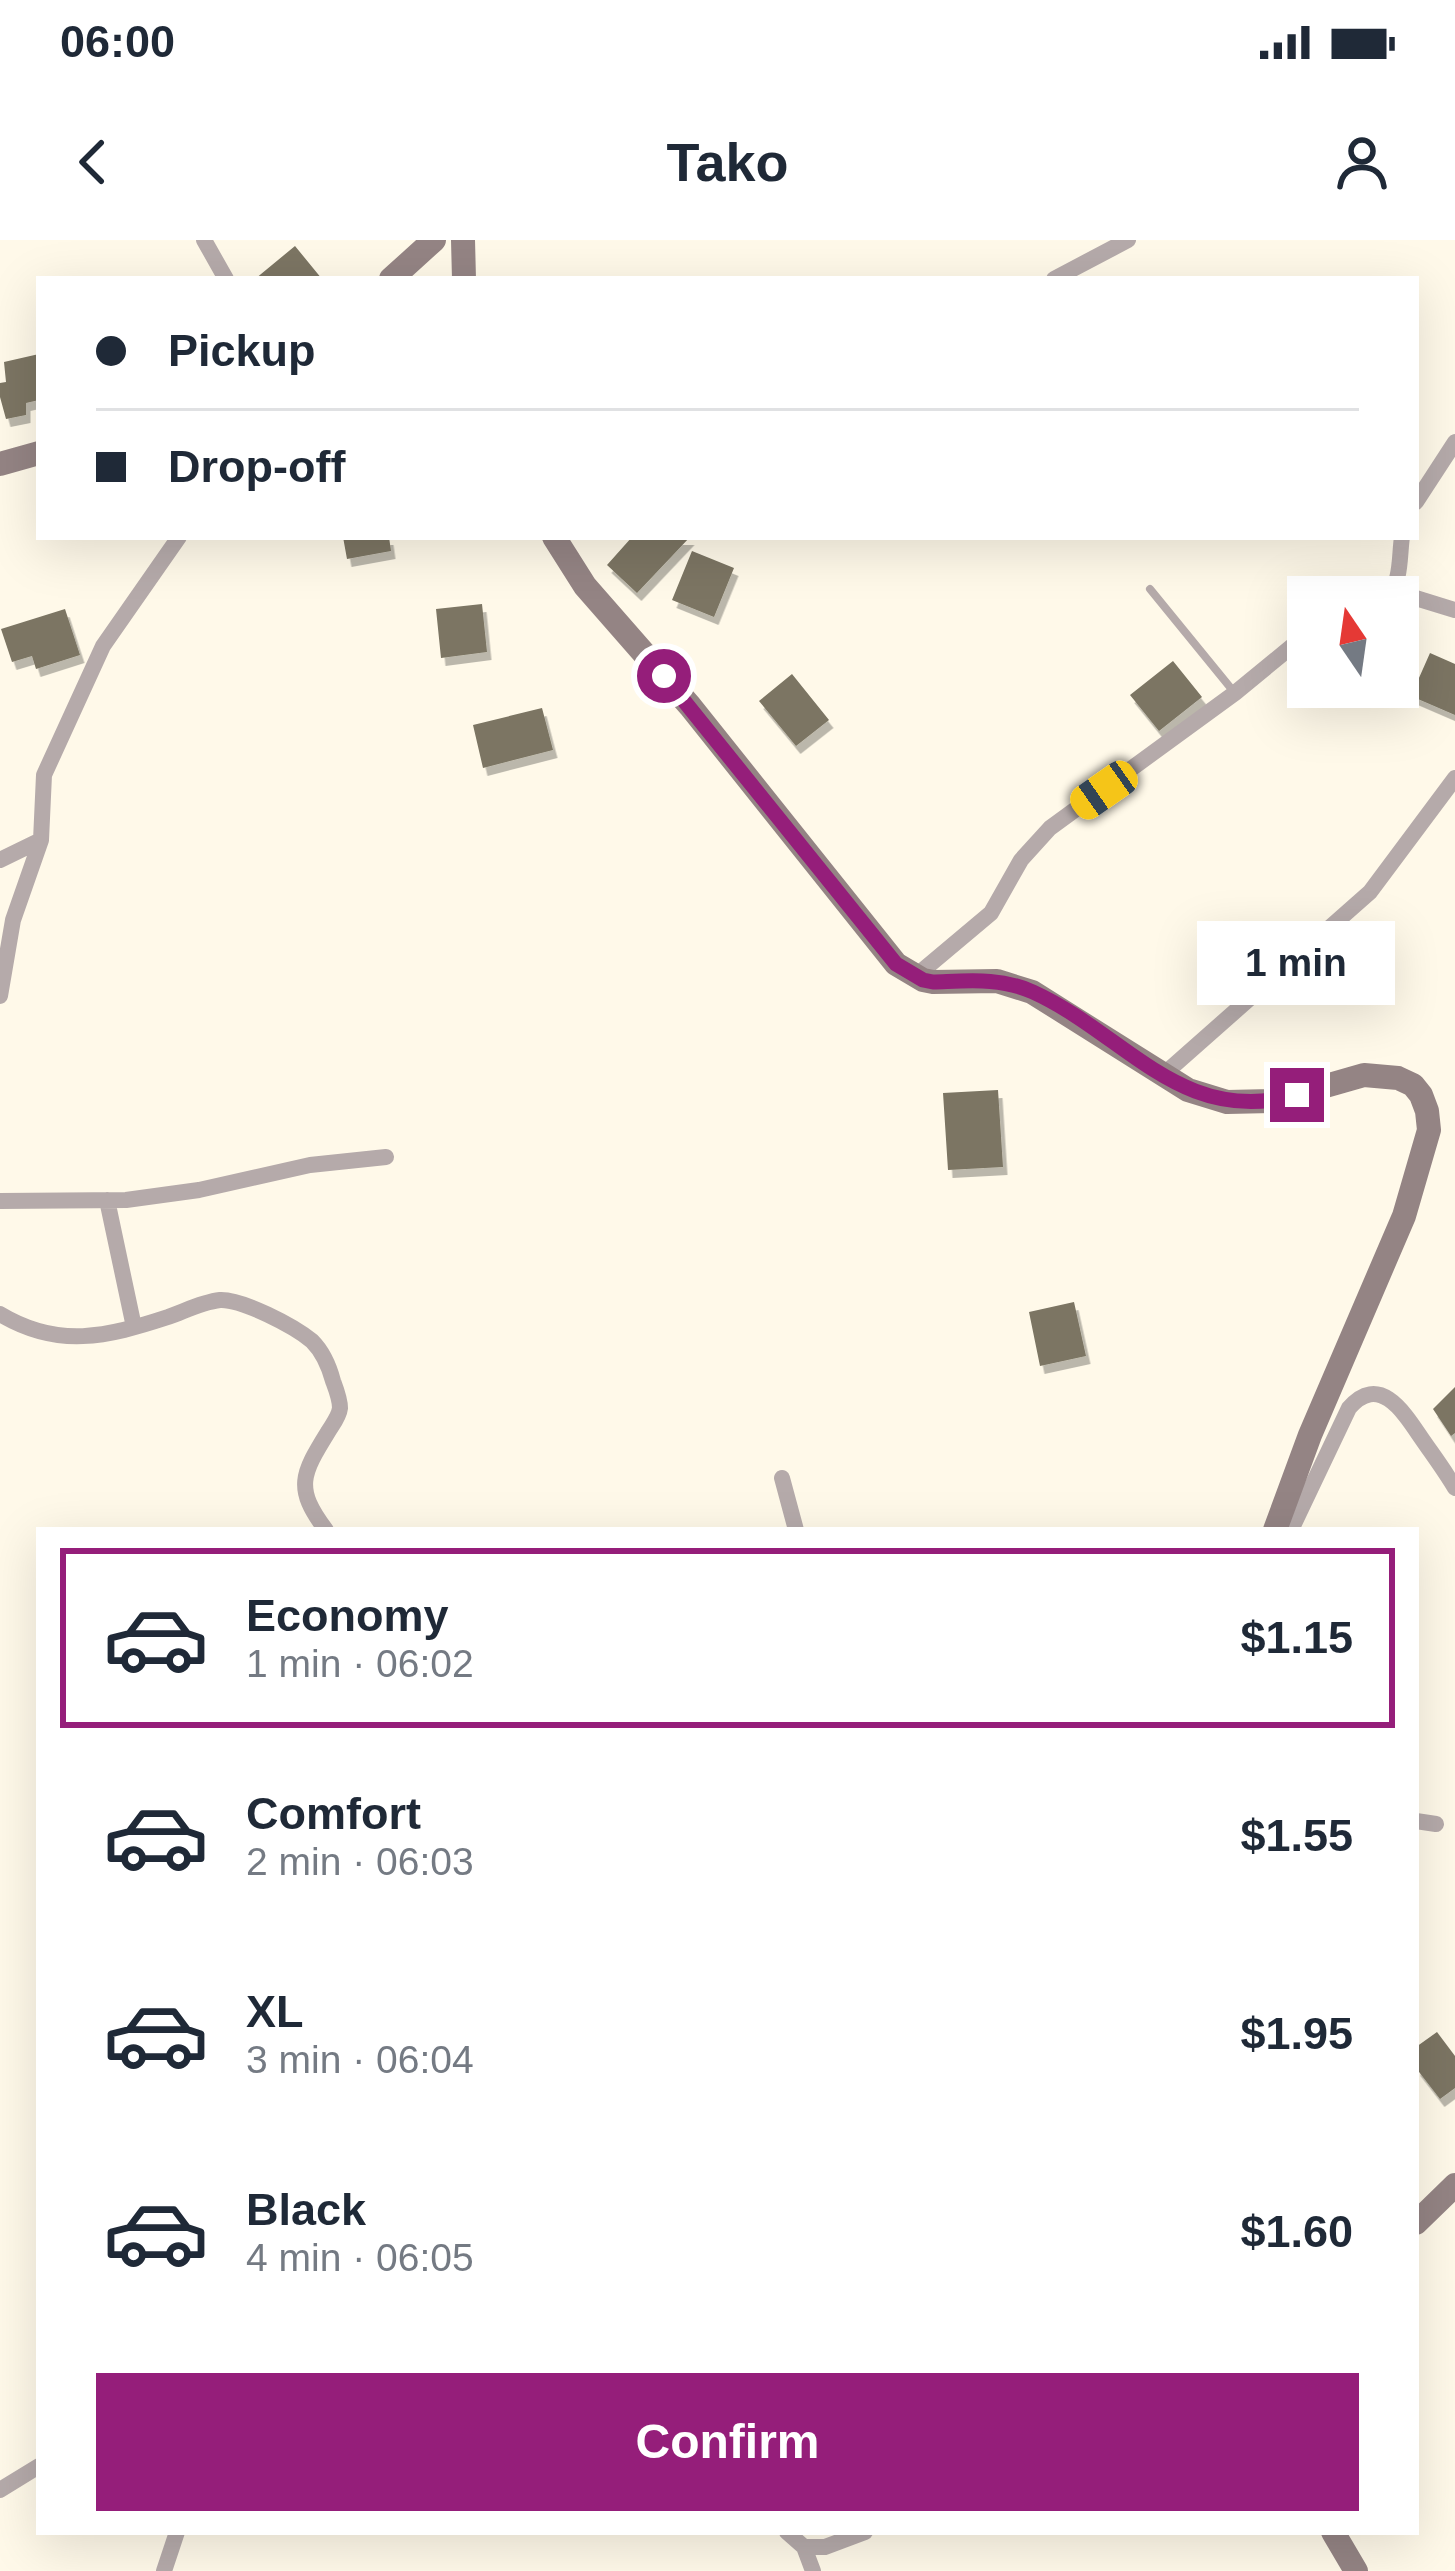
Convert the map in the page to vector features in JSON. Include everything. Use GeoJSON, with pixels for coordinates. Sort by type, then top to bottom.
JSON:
{"type":"FeatureCollection","features":[{"type":"Feature","properties":{"kind":"main road"},"geometry":{"type":"LineString","coordinates":[[394,276],[434,240]]}},
{"type":"Feature","properties":{"kind":"main road"},"geometry":{"type":"LineString","coordinates":[[463,240],[464,276]]}},
{"type":"Feature","properties":{"kind":"main road"},"geometry":{"type":"LineString","coordinates":[[0,464],[36,454]]}},
{"type":"Feature","properties":{"kind":"main road"},"geometry":{"type":"LineString","coordinates":[[556,540],[585,586],[690,706],[896,964],[933,982],[997,981],[1032,992],[1188,1090],[1227,1102],[1273,1102],[1364,1076],[1385,1076],[1413,1085],[1427,1111],[1430,1130],[1404,1216],[1349,1339],[1281,1527]]}},
{"type":"Feature","properties":{"kind":"main road"},"geometry":{"type":"LineString","coordinates":[[1419,2220],[1455,2185]]}},
{"type":"Feature","properties":{"kind":"main road"},"geometry":{"type":"LineString","coordinates":[[1335,2535],[1357,2571]]}},
{"type":"Feature","properties":{"kind":"street"},"geometry":{"type":"LineString","coordinates":[[204,240],[224,276]]}},
{"type":"Feature","properties":{"kind":"street"},"geometry":{"type":"LineString","coordinates":[[1060,276],[1128,240]]}},
{"type":"Feature","properties":{"kind":"street"},"geometry":{"type":"LineString","coordinates":[[1419,497],[1455,442]]}},
{"type":"Feature","properties":{"kind":"street"},"geometry":{"type":"LineString","coordinates":[[0,996],[13,920],[41,840],[44,775],[103,646],[177,540]]}},
{"type":"Feature","properties":{"kind":"street"},"geometry":{"type":"LineString","coordinates":[[1394,576],[1401,540]]}},
{"type":"Feature","properties":{"kind":"street"},"geometry":{"type":"LineString","coordinates":[[1419,601],[1455,610]]}},
{"type":"Feature","properties":{"kind":"street"},"geometry":{"type":"LineString","coordinates":[[916,976],[991,913],[1021,860],[1050,828],[1287,650]]}},
{"type":"Feature","properties":{"kind":"street"},"geometry":{"type":"LineString","coordinates":[[1163,1075],[1370,892],[1455,778]]}},
{"type":"Feature","properties":{"kind":"street"},"geometry":{"type":"LineString","coordinates":[[0,860],[41,840]]}},
{"type":"Feature","properties":{"kind":"street"},"geometry":{"type":"LineString","coordinates":[[0,1201],[107,1200],[199,1190],[310,1165],[386,1157]]}},
{"type":"Feature","properties":{"kind":"street"},"geometry":{"type":"LineString","coordinates":[[107,1200],[134,1327]]}},
{"type":"Feature","properties":{"kind":"street"},"geometry":{"type":"LineString","coordinates":[[0,1314],[38,1333],[106,1336],[226,1299],[262,1312],[313,1342],[327,1361],[340,1411],[303,1478],[305,1497],[324,1527]]}},
{"type":"Feature","properties":{"kind":"street"},"geometry":{"type":"LineString","coordinates":[[1282,1527],[1349,1408],[1365,1395],[1389,1397],[1455,1488]]}},
{"type":"Feature","properties":{"kind":"street"},"geometry":{"type":"LineString","coordinates":[[782,1478],[795,1527]]}},
{"type":"Feature","properties":{"kind":"street"},"geometry":{"type":"LineString","coordinates":[[1419,1821],[1436,1824]]}},
{"type":"Feature","properties":{"kind":"street"},"geometry":{"type":"LineString","coordinates":[[0,2490],[36,2468]]}},
{"type":"Feature","properties":{"kind":"street"},"geometry":{"type":"LineString","coordinates":[[164,2571],[176,2535]]}},
{"type":"Feature","properties":{"kind":"street"},"geometry":{"type":"LineString","coordinates":[[790,2535],[804,2547],[813,2571]]}},
{"type":"Feature","properties":{"kind":"street"},"geometry":{"type":"LineString","coordinates":[[804,2547],[825,2546],[857,2535]]}},
{"type":"Feature","properties":{"kind":"lane"},"geometry":{"type":"LineString","coordinates":[[1150,589],[1235,693]]}},
{"type":"Feature","properties":{"kind":"building"},"geometry":{"type":"Polygon","coordinates":[[[295,246],[320,276],[259,276],[295,246]]]}},
{"type":"Feature","properties":{"kind":"building"},"geometry":{"type":"Polygon","coordinates":[[[36,355],[36,401],[26,403],[26,415],[6,419],[0,397],[0,383],[6,382],[4,362],[36,355]]]}},
{"type":"Feature","properties":{"kind":"building"},"geometry":{"type":"Polygon","coordinates":[[[344,540],[389,540],[391,551],[347,559],[344,540]]]}},
{"type":"Feature","properties":{"kind":"building"},"geometry":{"type":"Polygon","coordinates":[[[629,540],[687,540],[637,593],[607,565],[629,540]]]}},
{"type":"Feature","properties":{"kind":"building"},"geometry":{"type":"Polygon","coordinates":[[[692,551],[734,568],[714,617],[672,600],[692,551]]]}},
{"type":"Feature","properties":{"kind":"building"},"geometry":{"type":"Polygon","coordinates":[[[482,604],[487,652],[441,658],[436,609],[482,604]]]}},
{"type":"Feature","properties":{"kind":"building"},"geometry":{"type":"Polygon","coordinates":[[[65,609],[80,655],[36,669],[32,656],[12,662],[1,629],[65,609]]]}},
{"type":"Feature","properties":{"kind":"building"},"geometry":{"type":"Polygon","coordinates":[[[1430,653],[1455,664],[1455,715],[1419,699],[1419,678],[1430,653]]]}},
{"type":"Feature","properties":{"kind":"building"},"geometry":{"type":"Polygon","coordinates":[[[1173,661],[1202,697],[1159,731],[1130,695],[1173,661]]]}},
{"type":"Feature","properties":{"kind":"building"},"geometry":{"type":"Polygon","coordinates":[[[792,674],[829,720],[796,746],[759,701],[792,674]]]}},
{"type":"Feature","properties":{"kind":"building"},"geometry":{"type":"Polygon","coordinates":[[[542,708],[553,750],[483,768],[473,725],[542,708]]]}},
{"type":"Feature","properties":{"kind":"building"},"geometry":{"type":"Polygon","coordinates":[[[998,1090],[1003,1167],[948,1170],[943,1093],[998,1090]]]}},
{"type":"Feature","properties":{"kind":"building"},"geometry":{"type":"Polygon","coordinates":[[[1074,1302],[1086,1356],[1040,1366],[1029,1312],[1074,1302]]]}},
{"type":"Feature","properties":{"kind":"building"},"geometry":{"type":"Polygon","coordinates":[[[1455,1387],[1455,1433],[1451,1436],[1433,1409],[1455,1387]]]}},
{"type":"Feature","properties":{"kind":"building"},"geometry":{"type":"Polygon","coordinates":[[[1437,2032],[1455,2056],[1455,2088],[1440,2099],[1419,2072],[1419,2045],[1437,2032]]]}},
{"type":"Feature","properties":{"kind":"route"},"geometry":{"type":"LineString","coordinates":[[664,676],[896,964],[923,980],[997,981],[1032,992],[1188,1090],[1252,1104],[1297,1095]]}}]}
